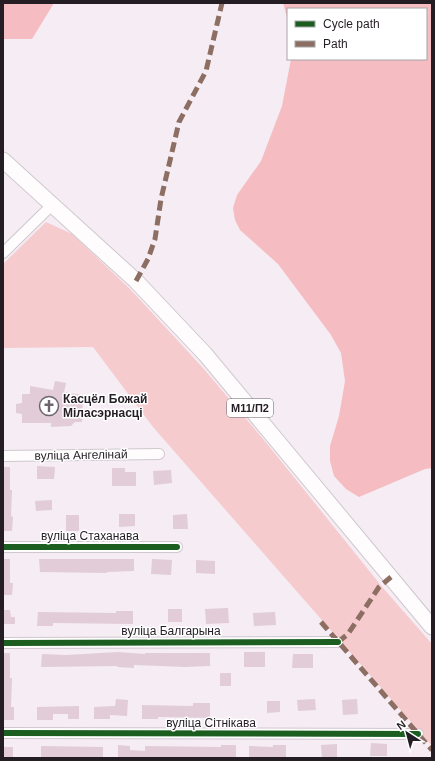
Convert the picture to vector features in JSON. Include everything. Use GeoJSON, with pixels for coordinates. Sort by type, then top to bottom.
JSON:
{"type":"FeatureCollection","features":[{"type":"Feature","properties":{"kind":"highway","name":"М11/П2"},"geometry":{"type":"LineString","coordinates":[[3,160],[136,280],[205,354],[432,627]]}},
{"type":"Feature","properties":{"kind":"street"},"geometry":{"type":"LineString","coordinates":[[3,253],[53,204]]}},
{"type":"Feature","properties":{"kind":"street","name":"вуліца Ангелінай"},"geometry":{"type":"LineString","coordinates":[[3,456],[159,454]]}},
{"type":"Feature","properties":{"kind":"street","name":"вуліца Стаханава"},"geometry":{"type":"LineString","coordinates":[[3,547],[177,547]]}},
{"type":"Feature","properties":{"kind":"street","name":"вуліца Балгарына"},"geometry":{"type":"LineString","coordinates":[[3,643],[338,642]]}},
{"type":"Feature","properties":{"kind":"street","name":"вуліца Сітнікава"},"geometry":{"type":"LineString","coordinates":[[3,733],[418,734]]}},
{"type":"Feature","properties":{"kind":"shaded area"},"geometry":{"type":"Polygon","coordinates":[[[3,3],[54,3],[32,39],[3,39],[3,3]]]}},
{"type":"Feature","properties":{"kind":"shaded area"},"geometry":{"type":"Polygon","coordinates":[[[283,3],[432,3],[432,468],[425,469],[359,497],[346,489],[334,476],[330,461],[330,446],[339,416],[345,381],[341,353],[331,335],[278,264],[240,230],[235,220],[233,208],[237,195],[261,161],[282,106],[291,60],[427,60],[427,8],[287,8],[287,17],[283,3]]]}},
{"type":"Feature","properties":{"kind":"shaded area"},"geometry":{"type":"Polygon","coordinates":[[[46,222],[72,234],[130,289],[203,368],[264,440],[383,588],[432,644],[432,746],[153,427],[93,347],[3,348],[3,264],[46,222]]]}},
{"type":"Feature","properties":{"kind":"building","name":"Касцёл Божай Міласэрнасці"},"geometry":{"type":"Polygon","coordinates":[[[55,381],[66,383],[64,392],[83,395],[82,422],[75,422],[71,426],[51,427],[51,423],[22,423],[22,414],[16,413],[16,404],[22,403],[22,394],[30,394],[30,386],[53,390],[55,381]]]}},
{"type":"Feature","properties":{"kind":"building"},"geometry":{"type":"Polygon","coordinates":[[[37,466],[55,467],[54,479],[37,479],[37,466]]]}},
{"type":"Feature","properties":{"kind":"building"},"geometry":{"type":"Polygon","coordinates":[[[3,467],[10,467],[10,490],[12,490],[11,516],[13,517],[12,531],[3,531],[3,467]]]}},
{"type":"Feature","properties":{"kind":"building"},"geometry":{"type":"Polygon","coordinates":[[[112,468],[125,468],[125,472],[136,472],[136,486],[112,486],[112,468]]]}},
{"type":"Feature","properties":{"kind":"building"},"geometry":{"type":"Polygon","coordinates":[[[171,470],[172,483],[154,485],[153,471],[171,470]]]}},
{"type":"Feature","properties":{"kind":"building"},"geometry":{"type":"Polygon","coordinates":[[[52,500],[52,510],[36,511],[35,501],[52,500]]]}},
{"type":"Feature","properties":{"kind":"building"},"geometry":{"type":"Polygon","coordinates":[[[119,514],[135,514],[135,526],[119,527],[119,514]]]}},
{"type":"Feature","properties":{"kind":"building"},"geometry":{"type":"Polygon","coordinates":[[[187,514],[188,529],[173,529],[173,515],[187,514]]]}},
{"type":"Feature","properties":{"kind":"building"},"geometry":{"type":"Polygon","coordinates":[[[66,515],[79,515],[79,531],[66,531],[66,515]]]}},
{"type":"Feature","properties":{"kind":"building"},"geometry":{"type":"Polygon","coordinates":[[[3,559],[10,559],[10,583],[13,583],[12,595],[3,595],[3,559]]]}},
{"type":"Feature","properties":{"kind":"building"},"geometry":{"type":"Polygon","coordinates":[[[39,559],[134,559],[134,571],[107,573],[40,572],[39,559]]]}},
{"type":"Feature","properties":{"kind":"building"},"geometry":{"type":"Polygon","coordinates":[[[152,559],[172,560],[171,575],[151,574],[152,559]]]}},
{"type":"Feature","properties":{"kind":"building"},"geometry":{"type":"Polygon","coordinates":[[[196,560],[215,561],[215,574],[196,573],[196,560]]]}},
{"type":"Feature","properties":{"kind":"building"},"geometry":{"type":"Polygon","coordinates":[[[228,608],[229,623],[206,624],[205,609],[228,608]]]}},
{"type":"Feature","properties":{"kind":"building"},"geometry":{"type":"Polygon","coordinates":[[[168,609],[182,609],[182,622],[168,622],[168,609]]]}},
{"type":"Feature","properties":{"kind":"building"},"geometry":{"type":"Polygon","coordinates":[[[3,610],[10,610],[11,617],[15,617],[15,624],[3,624],[3,610]]]}},
{"type":"Feature","properties":{"kind":"building"},"geometry":{"type":"Polygon","coordinates":[[[116,611],[133,611],[133,624],[53,623],[53,626],[37,626],[38,612],[116,613],[116,611]]]}},
{"type":"Feature","properties":{"kind":"building"},"geometry":{"type":"Polygon","coordinates":[[[275,612],[276,625],[254,626],[253,613],[275,612]]]}},
{"type":"Feature","properties":{"kind":"building"},"geometry":{"type":"Polygon","coordinates":[[[118,652],[145,654],[210,653],[210,666],[185,667],[134,665],[134,668],[117,666],[41,667],[42,654],[66,655],[118,652]]]}},
{"type":"Feature","properties":{"kind":"building"},"geometry":{"type":"Polygon","coordinates":[[[244,652],[265,652],[265,667],[244,667],[244,652]]]}},
{"type":"Feature","properties":{"kind":"building"},"geometry":{"type":"Polygon","coordinates":[[[3,653],[10,653],[10,678],[12,678],[11,707],[14,707],[14,720],[3,720],[3,653]]]}},
{"type":"Feature","properties":{"kind":"building"},"geometry":{"type":"Polygon","coordinates":[[[293,654],[313,654],[313,668],[292,668],[293,654]]]}},
{"type":"Feature","properties":{"kind":"building"},"geometry":{"type":"Polygon","coordinates":[[[220,673],[231,673],[231,686],[220,686],[220,673]]]}},
{"type":"Feature","properties":{"kind":"building"},"geometry":{"type":"Polygon","coordinates":[[[116,699],[128,700],[127,716],[110,715],[110,719],[94,719],[94,707],[115,706],[116,699]]]}},
{"type":"Feature","properties":{"kind":"building"},"geometry":{"type":"Polygon","coordinates":[[[315,699],[316,710],[298,711],[297,700],[315,699]]]}},
{"type":"Feature","properties":{"kind":"building"},"geometry":{"type":"Polygon","coordinates":[[[357,699],[358,714],[343,715],[342,700],[357,699]]]}},
{"type":"Feature","properties":{"kind":"building"},"geometry":{"type":"Polygon","coordinates":[[[267,701],[280,701],[280,712],[267,713],[267,701]]]}},
{"type":"Feature","properties":{"kind":"building"},"geometry":{"type":"Polygon","coordinates":[[[193,703],[210,703],[210,718],[158,717],[158,719],[142,719],[142,705],[193,706],[193,703]]]}},
{"type":"Feature","properties":{"kind":"building"},"geometry":{"type":"Polygon","coordinates":[[[79,706],[79,719],[68,719],[68,714],[53,714],[53,720],[37,720],[37,707],[79,706]]]}},
{"type":"Feature","properties":{"kind":"building"},"geometry":{"type":"Polygon","coordinates":[[[371,743],[387,744],[387,756],[370,756],[371,743]]]}},
{"type":"Feature","properties":{"kind":"building"},"geometry":{"type":"Polygon","coordinates":[[[337,744],[337,758],[322,758],[321,745],[337,744]]]}},
{"type":"Feature","properties":{"kind":"building"},"geometry":{"type":"Polygon","coordinates":[[[118,745],[130,746],[130,750],[145,751],[145,746],[221,747],[221,745],[236,745],[236,758],[118,758],[118,745]]]}},
{"type":"Feature","properties":{"kind":"building"},"geometry":{"type":"Polygon","coordinates":[[[273,745],[286,745],[286,758],[249,758],[249,746],[273,747],[273,745]]]}},
{"type":"Feature","properties":{"kind":"building"},"geometry":{"type":"Polygon","coordinates":[[[41,746],[103,747],[103,758],[41,758],[41,746]]]}},
{"type":"Feature","properties":{"kind":"building"},"geometry":{"type":"Polygon","coordinates":[[[3,747],[13,747],[13,758],[3,758],[3,747]]]}},
{"type":"Feature","properties":{"kind":"marked path"},"geometry":{"type":"LineString","coordinates":[[136,281],[148,259],[155,239],[161,199],[179,122],[206,71],[222,3]]}},
{"type":"Feature","properties":{"kind":"marked path"},"geometry":{"type":"LineString","coordinates":[[338,642],[348,634],[379,587],[391,577]]}},
{"type":"Feature","properties":{"kind":"marked path"},"geometry":{"type":"LineString","coordinates":[[321,622],[432,750]]}},
{"type":"Feature","properties":{"kind":"cycle path"},"geometry":{"type":"LineString","coordinates":[[3,547],[177,547]]}},
{"type":"Feature","properties":{"kind":"cycle path"},"geometry":{"type":"LineString","coordinates":[[3,643],[338,642]]}},
{"type":"Feature","properties":{"kind":"cycle path"},"geometry":{"type":"LineString","coordinates":[[3,733],[418,734]]}},
{"type":"Feature","properties":{"kind":"place","name":"Касцёл Божай Міласэрнасці"},"geometry":{"type":"Point","coordinates":[49,406]}}]}
